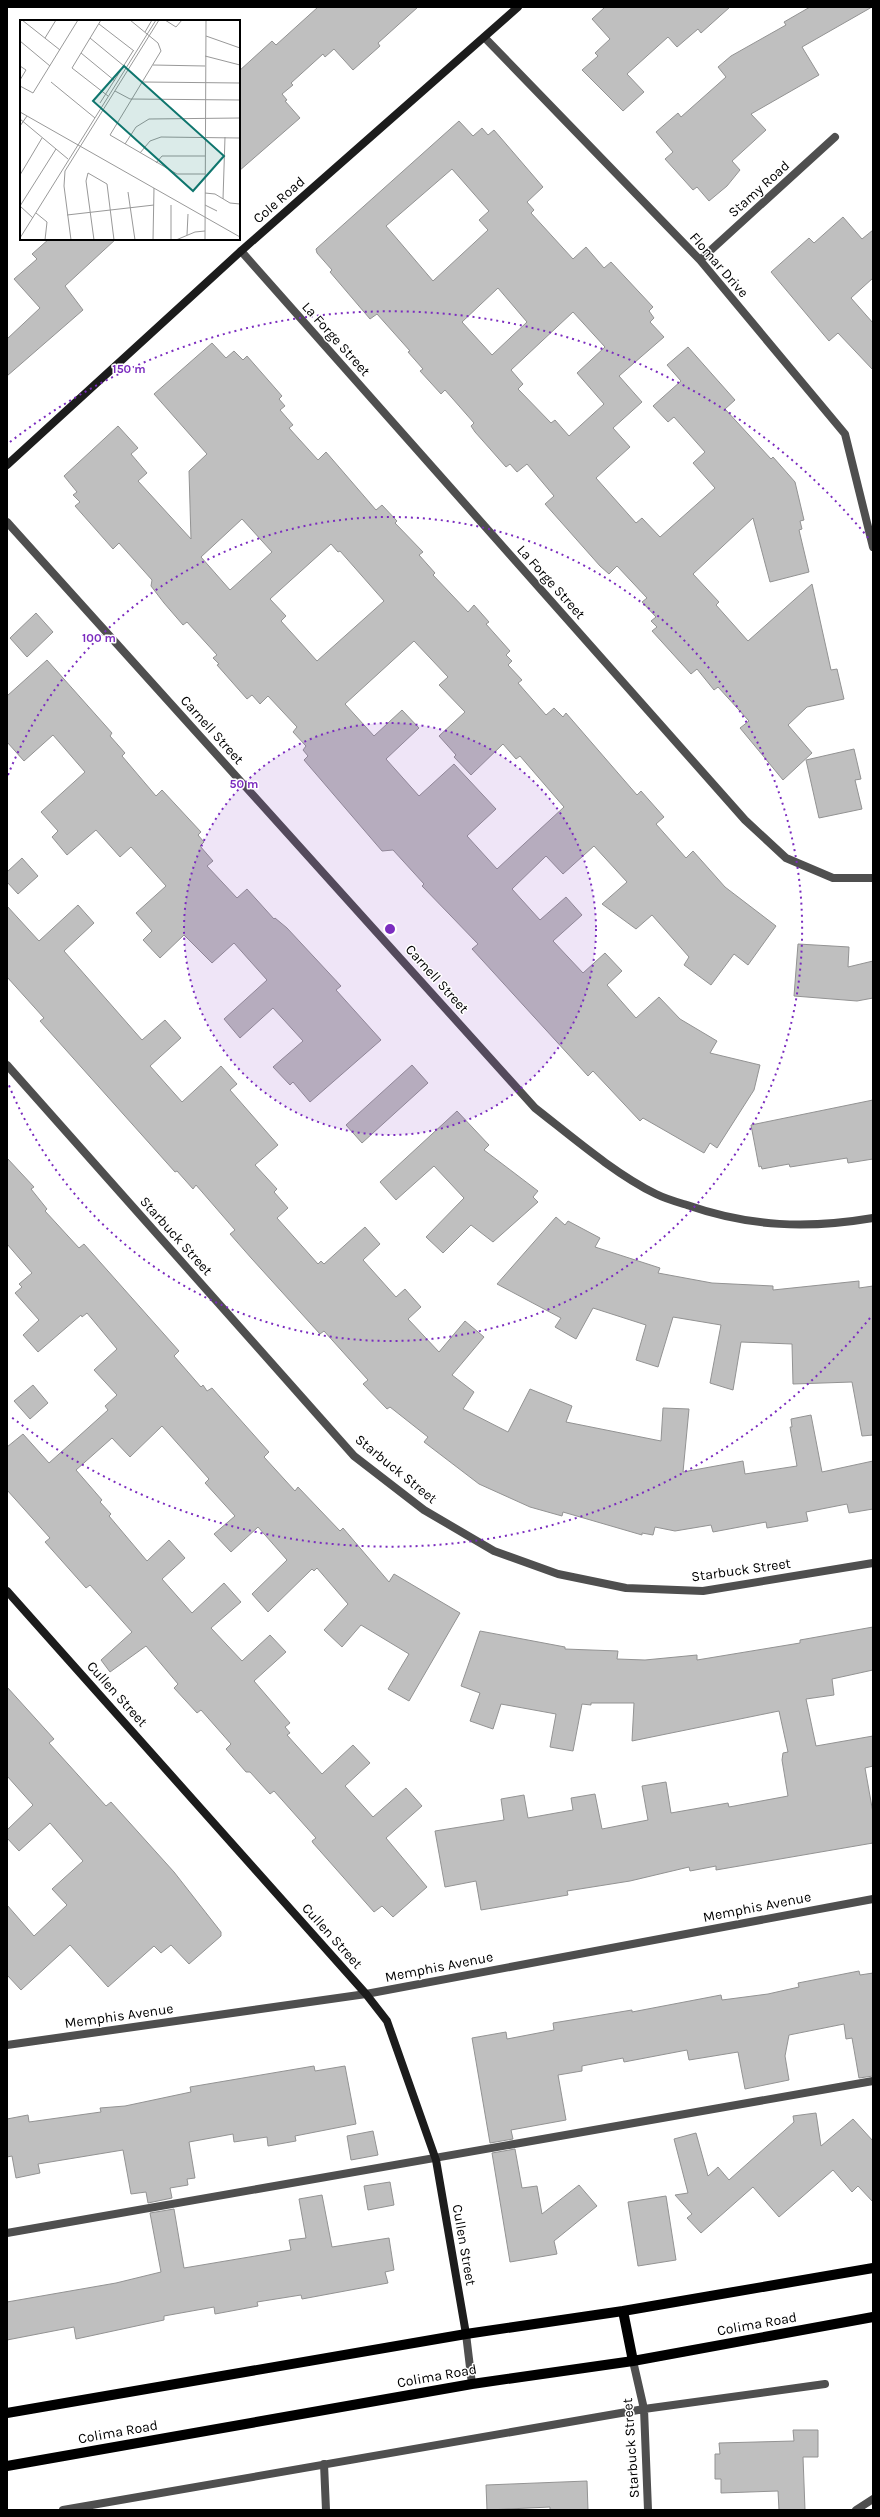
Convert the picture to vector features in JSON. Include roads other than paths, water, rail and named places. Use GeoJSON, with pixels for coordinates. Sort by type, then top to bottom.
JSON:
{"type":"FeatureCollection","features":[{"type":"Feature","properties":{"kind":"main road"},"geometry":{"type":"LineString","coordinates":[[7,2413],[466,2334],[623,2311],[873,2268]]}},
{"type":"Feature","properties":{"kind":"main road"},"geometry":{"type":"LineString","coordinates":[[623,2311],[633,2360]]}},
{"type":"Feature","properties":{"kind":"main road","name":"Colima Road"},"geometry":{"type":"LineString","coordinates":[[7,2466],[472,2384],[633,2360],[873,2317]]}},
{"type":"Feature","properties":{"kind":"street","name":"Cole Road"},"geometry":{"type":"LineString","coordinates":[[7,465],[240,251],[485,38],[518,7]]}},
{"type":"Feature","properties":{"kind":"street","name":"Flomar Drive"},"geometry":{"type":"LineString","coordinates":[[485,38],[700,260],[845,434],[873,547]]}},
{"type":"Feature","properties":{"kind":"street","name":"Stamy Road"},"geometry":{"type":"LineString","coordinates":[[700,260],[835,137]]}},
{"type":"Feature","properties":{"kind":"street","name":"La Forge Street"},"geometry":{"type":"LineString","coordinates":[[240,251],[745,820],[786,858],[833,878],[873,878]]}},
{"type":"Feature","properties":{"kind":"street","name":"Carnell Street"},"geometry":{"type":"LineString","coordinates":[[7,522],[535,1108],[596,1156],[656,1194],[718,1216],[777,1225],[845,1223],[873,1218]]}},
{"type":"Feature","properties":{"kind":"street","name":"Starbuck Street"},"geometry":{"type":"LineString","coordinates":[[7,1065],[354,1456],[424,1510],[443,1522],[494,1551],[558,1574],[626,1588],[703,1591],[873,1563]]}},
{"type":"Feature","properties":{"kind":"street","name":"Cullen Street"},"geometry":{"type":"LineString","coordinates":[[7,1591],[366,1994],[387,2021],[436,2160],[466,2334],[472,2384]]}},
{"type":"Feature","properties":{"kind":"street","name":"Memphis Avenue"},"geometry":{"type":"LineString","coordinates":[[7,2045],[366,1994],[873,1899]]}},
{"type":"Feature","properties":{"kind":"street"},"geometry":{"type":"LineString","coordinates":[[7,2233],[436,2160],[873,2081]]}},
{"type":"Feature","properties":{"kind":"street","name":"Starbuck Street"},"geometry":{"type":"LineString","coordinates":[[633,2360],[644,2409],[648,2510]]}},
{"type":"Feature","properties":{"kind":"street"},"geometry":{"type":"LineString","coordinates":[[63,2510],[644,2409],[825,2384]]}},
{"type":"Feature","properties":{"kind":"street"},"geometry":{"type":"LineString","coordinates":[[324,2464],[326,2510]]}},
{"type":"Feature","properties":{"kind":"street"},"geometry":{"type":"LineString","coordinates":[[856,2510],[873,2499]]}}]}
